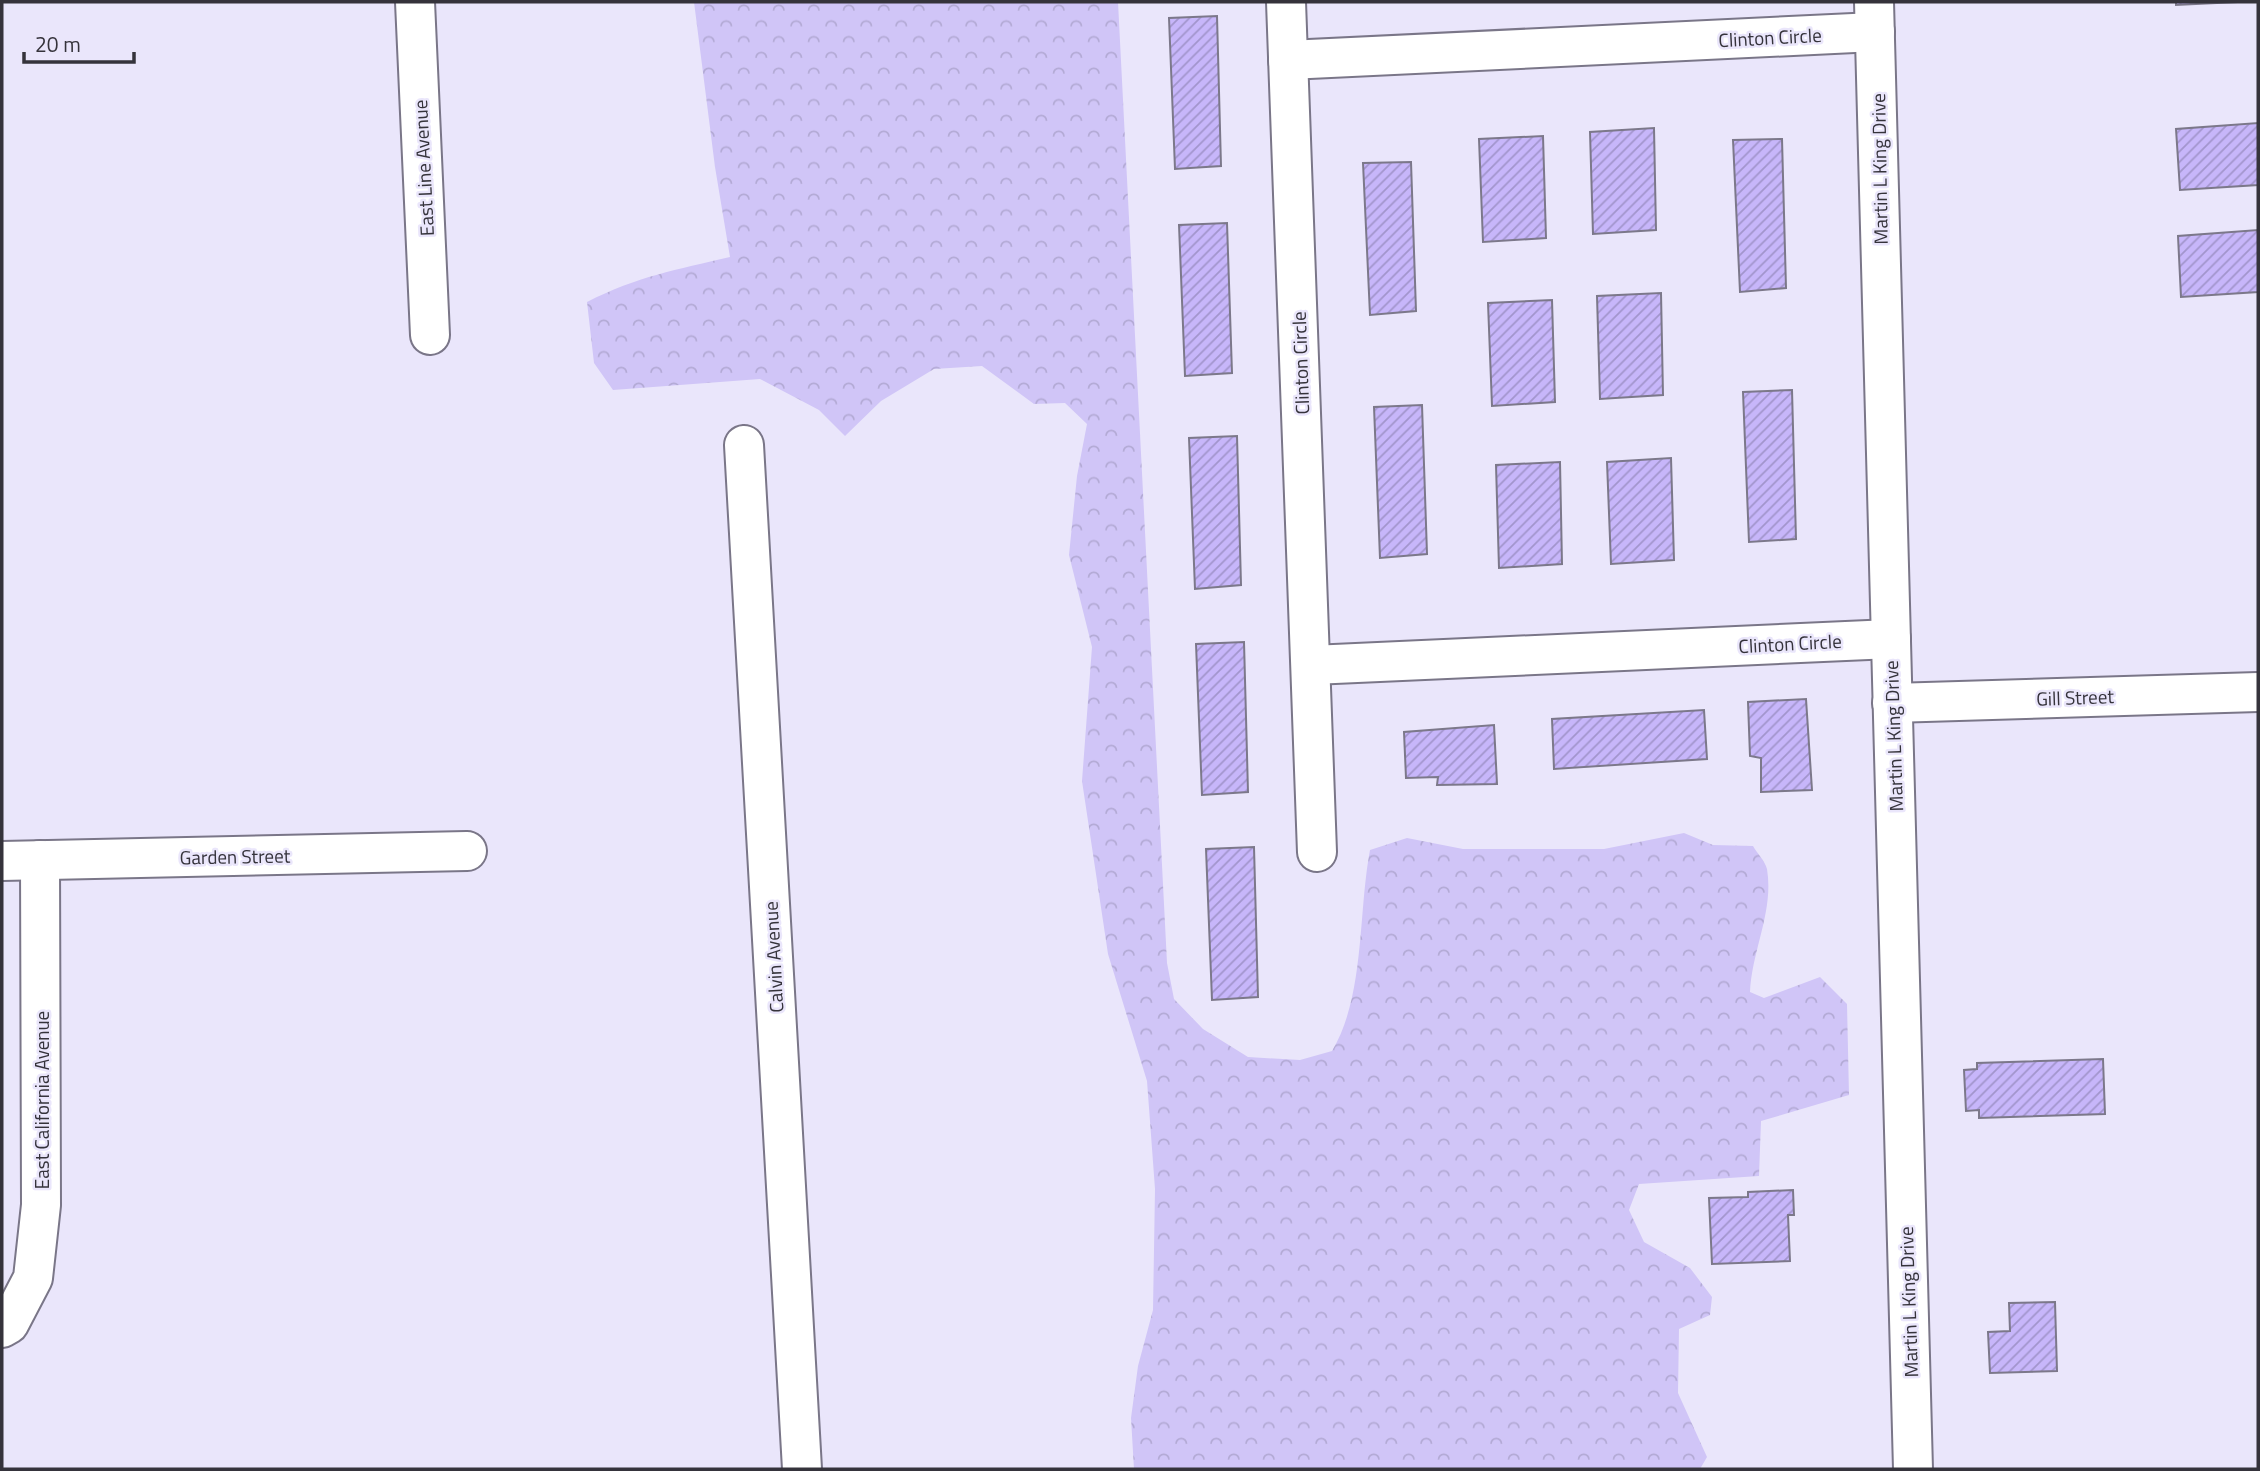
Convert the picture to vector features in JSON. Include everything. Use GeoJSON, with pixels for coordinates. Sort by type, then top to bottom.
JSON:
{"type":"FeatureCollection","features":[{"type":"Feature","properties":{"kind":"street","name":"East Line Avenue"},"geometry":{"type":"LineString","coordinates":[[415,2],[430,335]]}},
{"type":"Feature","properties":{"kind":"street","name":"Clinton Circle"},"geometry":{"type":"LineString","coordinates":[[1286,2],[1317,852]]}},
{"type":"Feature","properties":{"kind":"street","name":"Clinton Circle"},"geometry":{"type":"LineString","coordinates":[[1288,60],[1875,17]]}},
{"type":"Feature","properties":{"kind":"street","name":"Martin L King Drive"},"geometry":{"type":"LineString","coordinates":[[1875,17],[1913,1469]]}},
{"type":"Feature","properties":{"kind":"street","name":"Calvin Avenue"},"geometry":{"type":"LineString","coordinates":[[744,444],[802,1469]]}},
{"type":"Feature","properties":{"kind":"street","name":"Clinton Circle"},"geometry":{"type":"LineString","coordinates":[[1312,665],[1891,639]]}},
{"type":"Feature","properties":{"kind":"street","name":"Gill Street"},"geometry":{"type":"LineString","coordinates":[[1892,703],[2258,692]]}},
{"type":"Feature","properties":{"kind":"street","name":"Garden Street"},"geometry":{"type":"LineString","coordinates":[[2,861],[467,850]]}},
{"type":"Feature","properties":{"kind":"street","name":"East California Avenue"},"geometry":{"type":"LineString","coordinates":[[2,1328],[9,1324],[33,1278],[41,1205],[40,860]]}},
{"type":"Feature","properties":{"kind":"green space"},"geometry":{"type":"Polygon","coordinates":[[[694,2],[1118,2],[1167,963],[1174,999],[1203,1029],[1248,1057],[1300,1060],[1332,1051],[1343,1029],[1355,980],[1370,850],[1407,838],[1463,849],[1604,849],[1684,833],[1713,845],[1753,846],[1761,857],[1767,869],[1768,900],[1750,992],[1764,998],[1820,977],[1847,1004],[1849,1095],[1761,1121],[1759,1176],[1639,1184],[1629,1210],[1644,1242],[1690,1268],[1712,1297],[1710,1315],[1679,1329],[1678,1393],[1707,1457],[1700,1469],[1134,1469],[1131,1418],[1138,1366],[1153,1310],[1155,1189],[1147,1081],[1108,954],[1082,781],[1092,647],[1069,555],[1077,476],[1087,424],[1065,403],[1034,404],[982,366],[934,369],[881,401],[845,436],[819,410],[760,379],[613,390],[594,363],[587,302],[640,280],[730,257],[715,167],[694,2]]]}},
{"type":"Feature","properties":{"kind":"building"},"geometry":{"type":"Polygon","coordinates":[[[2176,2],[2238,2],[2176,5],[2176,2]]]}},
{"type":"Feature","properties":{"kind":"building"},"geometry":{"type":"Polygon","coordinates":[[[1217,16],[1221,166],[1175,169],[1169,18],[1217,16]]]}},
{"type":"Feature","properties":{"kind":"building"},"geometry":{"type":"Polygon","coordinates":[[[2258,123],[2258,185],[2180,190],[2176,129],[2258,123]]]}},
{"type":"Feature","properties":{"kind":"building"},"geometry":{"type":"Polygon","coordinates":[[[1654,128],[1656,230],[1593,234],[1590,132],[1654,128]]]}},
{"type":"Feature","properties":{"kind":"building"},"geometry":{"type":"Polygon","coordinates":[[[1543,136],[1546,238],[1483,242],[1479,139],[1543,136]]]}},
{"type":"Feature","properties":{"kind":"building"},"geometry":{"type":"Polygon","coordinates":[[[1782,139],[1786,288],[1740,292],[1733,140],[1782,139]]]}},
{"type":"Feature","properties":{"kind":"building"},"geometry":{"type":"Polygon","coordinates":[[[1411,162],[1416,311],[1370,315],[1363,163],[1411,162]]]}},
{"type":"Feature","properties":{"kind":"building"},"geometry":{"type":"Polygon","coordinates":[[[1227,223],[1232,373],[1185,376],[1179,225],[1227,223]]]}},
{"type":"Feature","properties":{"kind":"building"},"geometry":{"type":"Polygon","coordinates":[[[2258,230],[2258,292],[2181,297],[2178,236],[2258,230]]]}},
{"type":"Feature","properties":{"kind":"building"},"geometry":{"type":"Polygon","coordinates":[[[1661,293],[1663,395],[1600,399],[1597,296],[1661,293]]]}},
{"type":"Feature","properties":{"kind":"building"},"geometry":{"type":"Polygon","coordinates":[[[1552,300],[1555,402],[1492,406],[1488,303],[1552,300]]]}},
{"type":"Feature","properties":{"kind":"building"},"geometry":{"type":"Polygon","coordinates":[[[1792,390],[1796,539],[1749,542],[1743,392],[1792,390]]]}},
{"type":"Feature","properties":{"kind":"building"},"geometry":{"type":"Polygon","coordinates":[[[1422,405],[1427,554],[1380,558],[1374,407],[1422,405]]]}},
{"type":"Feature","properties":{"kind":"building"},"geometry":{"type":"Polygon","coordinates":[[[1237,436],[1241,585],[1195,589],[1189,438],[1237,436]]]}},
{"type":"Feature","properties":{"kind":"building"},"geometry":{"type":"Polygon","coordinates":[[[1671,458],[1674,560],[1611,564],[1607,462],[1671,458]]]}},
{"type":"Feature","properties":{"kind":"building"},"geometry":{"type":"Polygon","coordinates":[[[1560,462],[1562,564],[1499,568],[1496,465],[1560,462]]]}},
{"type":"Feature","properties":{"kind":"building"},"geometry":{"type":"Polygon","coordinates":[[[1244,642],[1248,792],[1202,795],[1196,644],[1244,642]]]}},
{"type":"Feature","properties":{"kind":"building"},"geometry":{"type":"Polygon","coordinates":[[[1806,699],[1812,790],[1761,792],[1761,758],[1750,756],[1748,702],[1806,699]]]}},
{"type":"Feature","properties":{"kind":"building"},"geometry":{"type":"Polygon","coordinates":[[[1704,710],[1707,759],[1554,769],[1552,719],[1704,710]]]}},
{"type":"Feature","properties":{"kind":"building"},"geometry":{"type":"Polygon","coordinates":[[[1494,725],[1497,784],[1437,785],[1438,777],[1406,778],[1404,732],[1494,725]]]}},
{"type":"Feature","properties":{"kind":"building"},"geometry":{"type":"Polygon","coordinates":[[[1254,847],[1258,997],[1212,1000],[1206,849],[1254,847]]]}},
{"type":"Feature","properties":{"kind":"building"},"geometry":{"type":"Polygon","coordinates":[[[2103,1059],[2105,1114],[1979,1118],[1979,1110],[1966,1111],[1964,1070],[1977,1069],[1977,1063],[2103,1059]]]}},
{"type":"Feature","properties":{"kind":"building"},"geometry":{"type":"Polygon","coordinates":[[[1793,1190],[1794,1215],[1788,1215],[1790,1261],[1712,1264],[1709,1198],[1748,1197],[1748,1192],[1793,1190]]]}},
{"type":"Feature","properties":{"kind":"building"},"geometry":{"type":"Polygon","coordinates":[[[2055,1302],[2057,1371],[1990,1373],[1988,1332],[2010,1331],[2009,1303],[2055,1302]]]}}]}
